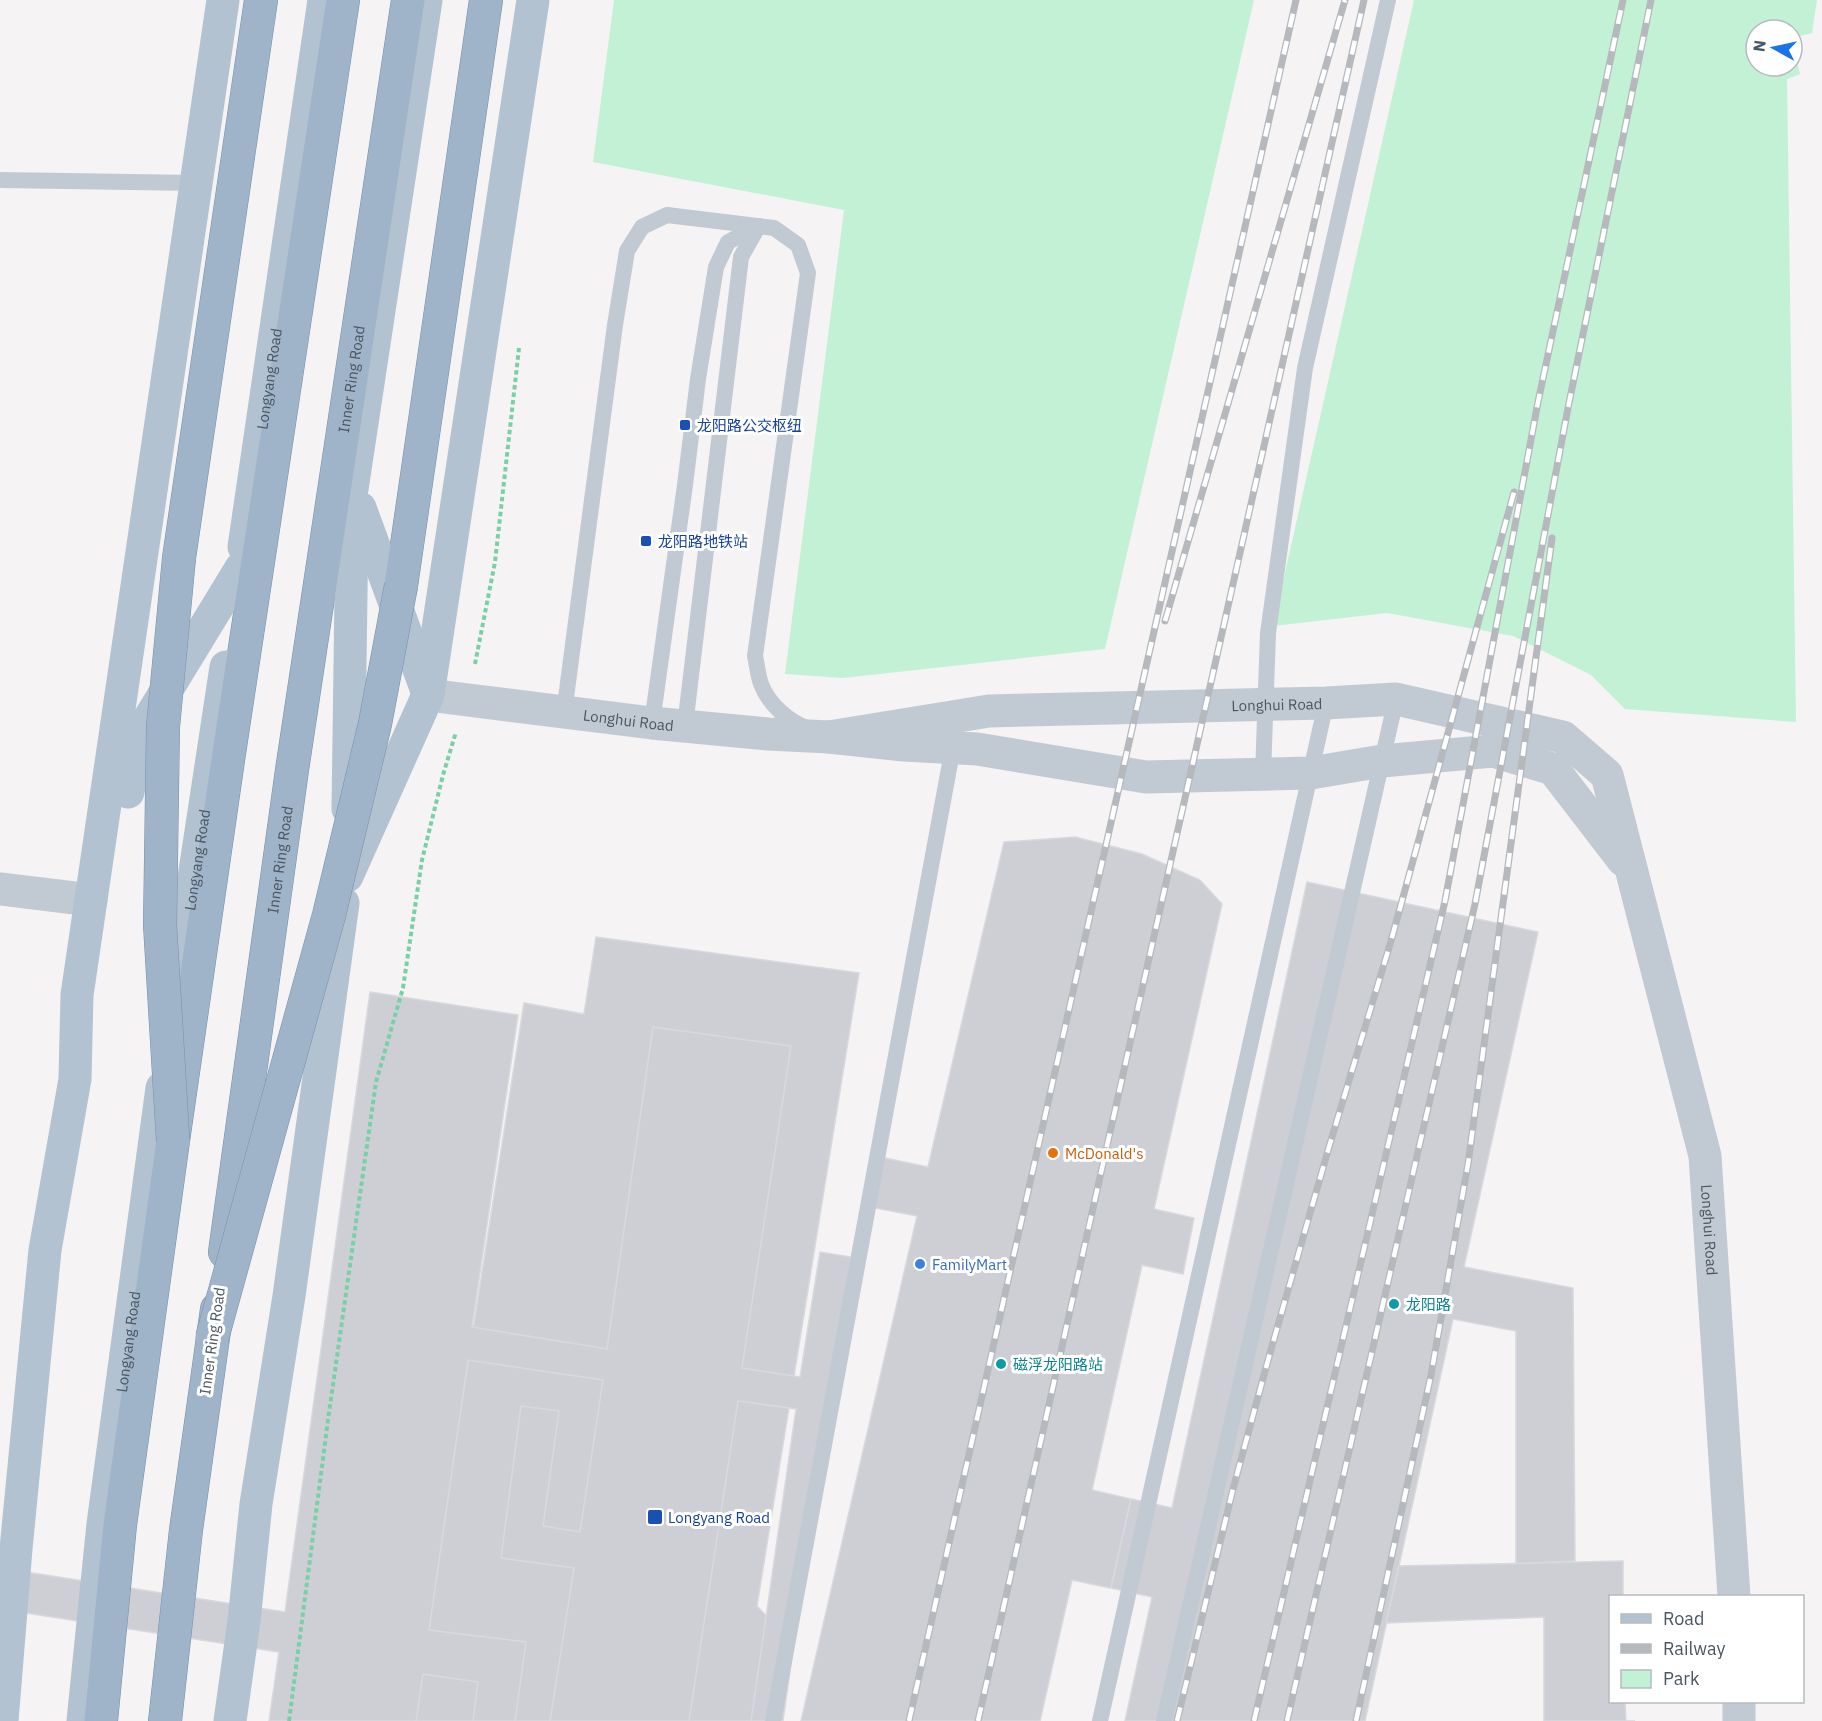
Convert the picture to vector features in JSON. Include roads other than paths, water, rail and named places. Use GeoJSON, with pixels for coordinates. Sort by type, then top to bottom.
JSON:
{"type":"FeatureCollection","features":[{"type":"Feature","properties":{"kind":"highway"},"geometry":{"type":"LineString","coordinates":[[172,1141],[160,925],[163,727],[179,558],[261,0]]}},
{"type":"Feature","properties":{"kind":"highway"},"geometry":{"type":"LineString","coordinates":[[101,1721],[120,1525],[172,1141],[343,0]]}},
{"type":"Feature","properties":{"kind":"highway","name":"Inner Ring Road"},"geometry":{"type":"LineString","coordinates":[[165,1721],[186,1530],[292,770],[408,0]]}},
{"type":"Feature","properties":{"kind":"highway"},"geometry":{"type":"LineString","coordinates":[[212,1338],[329,915],[375,724],[401,586],[486,0]]}},
{"type":"Feature","properties":{"kind":"main road"},"geometry":{"type":"LineString","coordinates":[[75,1079],[77,995],[223,0]]}},
{"type":"Feature","properties":{"kind":"main road","name":"Longyang Road"},"geometry":{"type":"LineString","coordinates":[[83,1721],[103,1524],[153,1151],[324,0]]}},
{"type":"Feature","properties":{"kind":"main road"},"geometry":{"type":"LineString","coordinates":[[179,1721],[200,1518],[280,927],[331,582],[352,489],[426,0]]}},
{"type":"Feature","properties":{"kind":"main road"},"geometry":{"type":"LineString","coordinates":[[347,876],[428,695],[533,0]]}},
{"type":"Feature","properties":{"kind":"main road"},"geometry":{"type":"LineString","coordinates":[[352,489],[428,695]]}},
{"type":"Feature","properties":{"kind":"main road"},"geometry":{"type":"LineString","coordinates":[[230,1721],[244,1622],[256,1504],[289,1296],[347,876],[352,489]]}},
{"type":"Feature","properties":{"kind":"main road"},"geometry":{"type":"LineString","coordinates":[[2,1721],[45,1250],[75,1079],[98,998],[132,766],[138,741],[149,719],[241,568]]}},
{"type":"Feature","properties":{"kind":"street","name":"Longhui Road"},"geometry":{"type":"LineString","coordinates":[[428,695],[652,723],[768,734],[829,736],[904,745],[977,749],[1146,777],[1311,773],[1382,761],[1493,751],[1553,769],[1632,871]]}},
{"type":"Feature","properties":{"kind":"street","name":"Longhui Road"},"geometry":{"type":"LineString","coordinates":[[829,736],[989,711],[1326,703],[1396,699],[1563,737],[1607,775],[1706,1156],[1734,1595]]}},
{"type":"Feature","properties":{"kind":"street"},"geometry":{"type":"LineString","coordinates":[[0,889],[91,900]]}},
{"type":"Feature","properties":{"kind":"street"},"geometry":{"type":"LineString","coordinates":[[1739,1703],[1739,1721]]}},
{"type":"Feature","properties":{"kind":"lane"},"geometry":{"type":"LineString","coordinates":[[1263,775],[1268,633],[1305,368],[1388,0]]}},
{"type":"Feature","properties":{"kind":"lane"},"geometry":{"type":"LineString","coordinates":[[0,180],[196,183]]}},
{"type":"Feature","properties":{"kind":"lane"},"geometry":{"type":"LineString","coordinates":[[564,712],[615,325],[627,251],[642,227],[667,215],[774,228],[798,245],[808,273],[755,656],[761,685],[774,705],[796,724],[829,736]]}},
{"type":"Feature","properties":{"kind":"lane"},"geometry":{"type":"LineString","coordinates":[[652,723],[698,379],[716,267],[728,242],[759,226]]}},
{"type":"Feature","properties":{"kind":"lane"},"geometry":{"type":"LineString","coordinates":[[685,726],[741,257],[759,226]]}},
{"type":"Feature","properties":{"kind":"lane"},"geometry":{"type":"LineString","coordinates":[[1164,1721],[1396,699]]}},
{"type":"Feature","properties":{"kind":"lane"},"geometry":{"type":"LineString","coordinates":[[1100,1721],[1326,703]]}},
{"type":"Feature","properties":{"kind":"lane"},"geometry":{"type":"LineString","coordinates":[[773,1721],[952,747]]}},
{"type":"Feature","properties":{"kind":"railway"},"geometry":{"type":"LineString","coordinates":[[909,1721],[1296,0]]}},
{"type":"Feature","properties":{"kind":"railway"},"geometry":{"type":"LineString","coordinates":[[1165,621],[1345,0]]}},
{"type":"Feature","properties":{"kind":"railway"},"geometry":{"type":"LineString","coordinates":[[978,1721],[1364,0]]}},
{"type":"Feature","properties":{"kind":"railway"},"geometry":{"type":"LineString","coordinates":[[1254,1721],[1445,901],[1538,402],[1623,0]]}},
{"type":"Feature","properties":{"kind":"railway"},"geometry":{"type":"LineString","coordinates":[[1287,1721],[1475,904],[1568,408],[1651,0]]}},
{"type":"Feature","properties":{"kind":"railway"},"geometry":{"type":"LineString","coordinates":[[1177,1721],[1233,1489],[1270,1353],[1391,941],[1514,492]]}},
{"type":"Feature","properties":{"kind":"railway"},"geometry":{"type":"LineString","coordinates":[[1356,1721],[1431,1375],[1468,1164],[1552,538]]}},
{"type":"Feature","properties":{"kind":"place","name":"龙阳路公交枢纽"},"geometry":{"type":"Point","coordinates":[685,425]}},
{"type":"Feature","properties":{"kind":"place","name":"龙阳路地铁站"},"geometry":{"type":"Point","coordinates":[646,541]}},
{"type":"Feature","properties":{"kind":"place","name":"McDonald's"},"geometry":{"type":"Point","coordinates":[1053,1153]}},
{"type":"Feature","properties":{"kind":"place","name":"FamilyMart"},"geometry":{"type":"Point","coordinates":[920,1264]}},
{"type":"Feature","properties":{"kind":"place","name":"龙阳路"},"geometry":{"type":"Point","coordinates":[1394,1304]}},
{"type":"Feature","properties":{"kind":"place","name":"磁浮龙阳路站"},"geometry":{"type":"Point","coordinates":[1001,1364]}},
{"type":"Feature","properties":{"kind":"place","name":"Longyang Road"},"geometry":{"type":"Point","coordinates":[655,1517]}}]}
